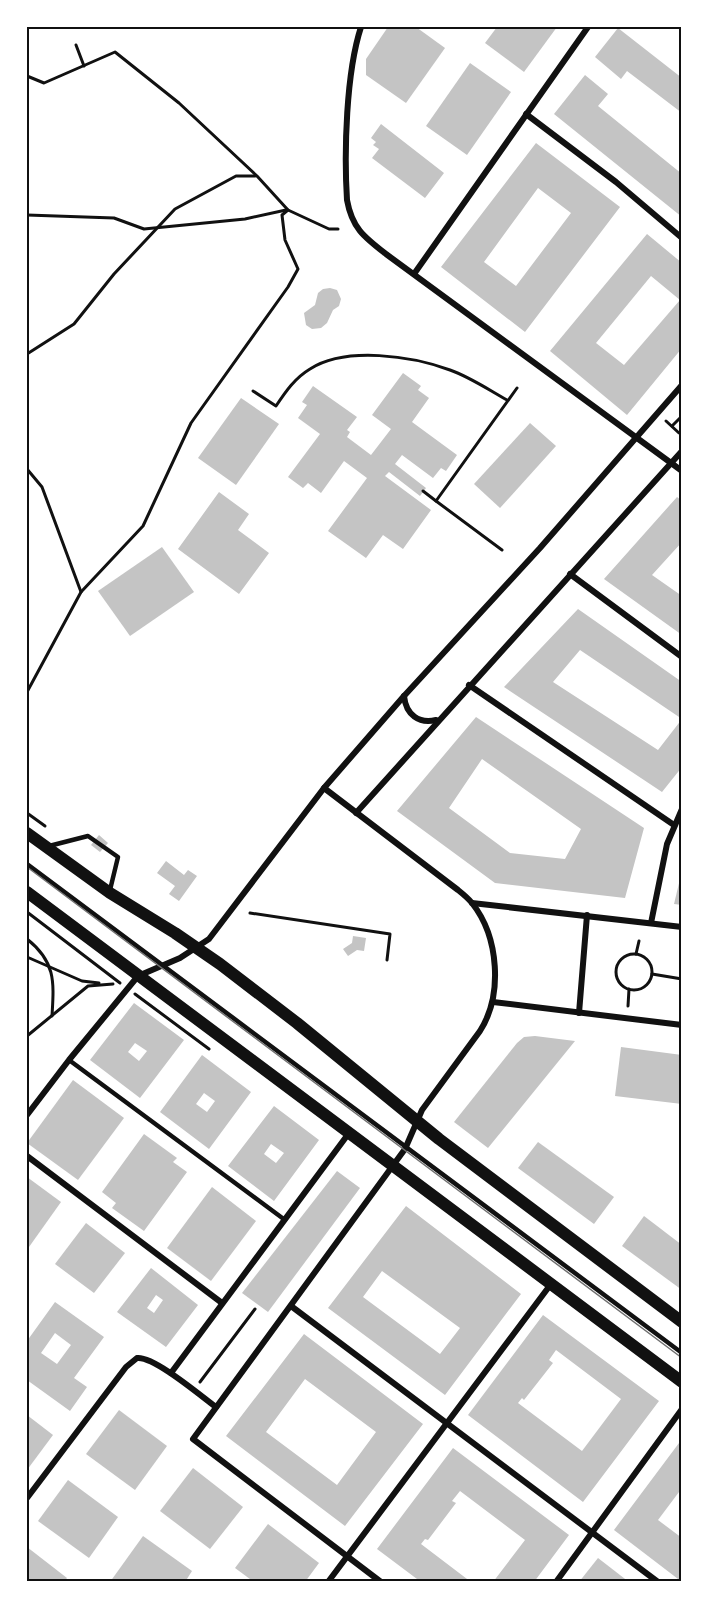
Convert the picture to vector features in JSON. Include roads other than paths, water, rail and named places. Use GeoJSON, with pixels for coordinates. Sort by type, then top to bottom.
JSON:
{"type":"FeatureCollection","features":[{"type":"Feature","properties":{"kind":"main road"},"geometry":{"type":"LineString","coordinates":[[27,833],[110,893],[198,948],[297,1023],[416,1121],[682,1322]]}},
{"type":"Feature","properties":{"kind":"main road"},"geometry":{"type":"LineString","coordinates":[[27,892],[682,1382]]}},
{"type":"Feature","properties":{"kind":"street"},"geometry":{"type":"LineString","coordinates":[[362,27],[352,63],[348,129],[346,186],[352,221],[372,243],[682,471]]}},
{"type":"Feature","properties":{"kind":"street"},"geometry":{"type":"LineString","coordinates":[[414,274],[588,27]]}},
{"type":"Feature","properties":{"kind":"street"},"geometry":{"type":"LineString","coordinates":[[526,114],[616,183],[682,238]]}},
{"type":"Feature","properties":{"kind":"street"},"geometry":{"type":"LineString","coordinates":[[27,1115],[138,976],[198,948],[209,939],[324,788],[682,385]]}},
{"type":"Feature","properties":{"kind":"street"},"geometry":{"type":"LineString","coordinates":[[356,813],[682,451]]}},
{"type":"Feature","properties":{"kind":"street"},"geometry":{"type":"LineString","coordinates":[[570,574],[682,657]]}},
{"type":"Feature","properties":{"kind":"street"},"geometry":{"type":"LineString","coordinates":[[469,685],[674,825]]}},
{"type":"Feature","properties":{"kind":"street"},"geometry":{"type":"LineString","coordinates":[[404,696],[405,706],[413,717],[426,721],[438,720]]}},
{"type":"Feature","properties":{"kind":"street"},"geometry":{"type":"LineString","coordinates":[[324,788],[472,903],[492,945],[495,968],[493,1002],[488,1018],[480,1031],[422,1110],[406,1147],[394,1165],[193,1439],[381,1582]]}},
{"type":"Feature","properties":{"kind":"street"},"geometry":{"type":"LineString","coordinates":[[651,923],[667,844],[682,809]]}},
{"type":"Feature","properties":{"kind":"street"},"geometry":{"type":"LineString","coordinates":[[472,903],[682,927]]}},
{"type":"Feature","properties":{"kind":"street"},"geometry":{"type":"LineString","coordinates":[[579,1013],[587,915]]}},
{"type":"Feature","properties":{"kind":"street"},"geometry":{"type":"LineString","coordinates":[[493,1002],[682,1025]]}},
{"type":"Feature","properties":{"kind":"street"},"geometry":{"type":"LineString","coordinates":[[171,1373],[349,1132]]}},
{"type":"Feature","properties":{"kind":"street"},"geometry":{"type":"LineString","coordinates":[[27,1156],[222,1303]]}},
{"type":"Feature","properties":{"kind":"street"},"geometry":{"type":"LineString","coordinates":[[328,1582],[552,1284]]}},
{"type":"Feature","properties":{"kind":"street"},"geometry":{"type":"LineString","coordinates":[[291,1305],[658,1582]]}},
{"type":"Feature","properties":{"kind":"street"},"geometry":{"type":"LineString","coordinates":[[27,1498],[126,1366],[137,1358],[148,1360],[171,1373],[216,1407]]}},
{"type":"Feature","properties":{"kind":"street"},"geometry":{"type":"LineString","coordinates":[[556,1582],[682,1409]]}},
{"type":"Feature","properties":{"kind":"lane"},"geometry":{"type":"LineString","coordinates":[[46,846],[88,836],[118,857],[110,893]]}},
{"type":"Feature","properties":{"kind":"lane"},"geometry":{"type":"LineString","coordinates":[[27,864],[682,1353]]}},
{"type":"Feature","properties":{"kind":"lane"},"geometry":{"type":"LineString","coordinates":[[69,1060],[285,1220]]}},
{"type":"Feature","properties":{"kind":"tram line"},"geometry":{"type":"LineString","coordinates":[[27,867],[682,1358]]}}]}
